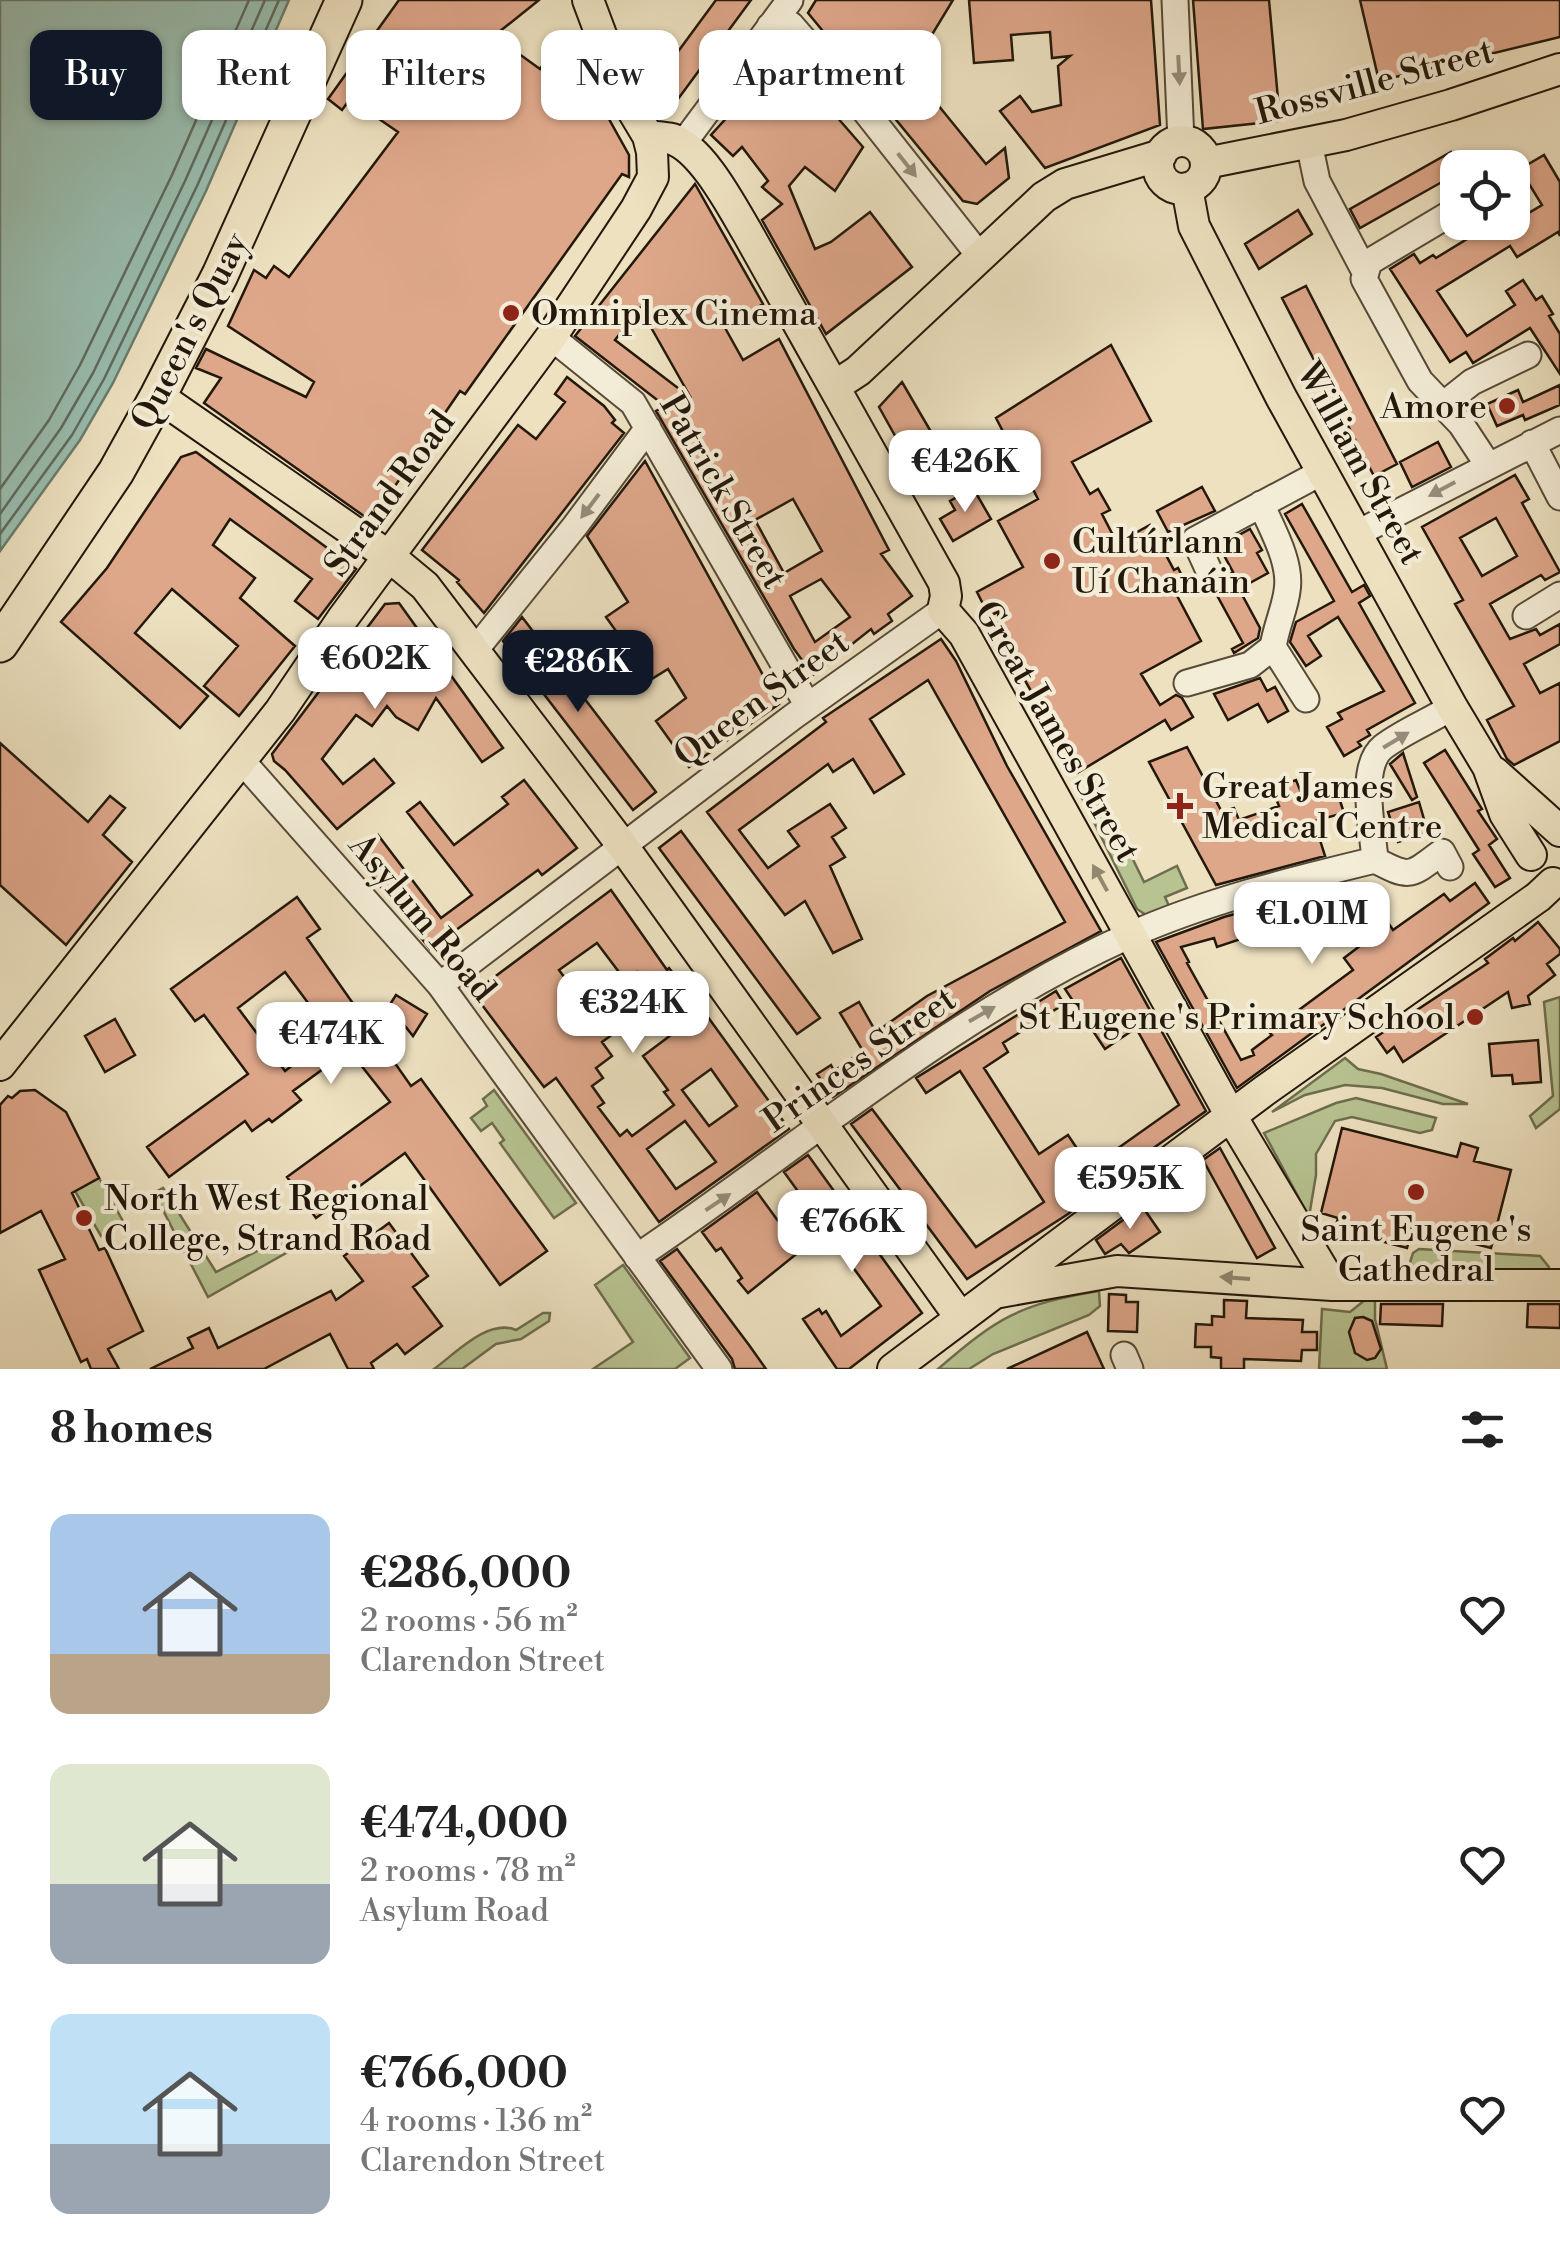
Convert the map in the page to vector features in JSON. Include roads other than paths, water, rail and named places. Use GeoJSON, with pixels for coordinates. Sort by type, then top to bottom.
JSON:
{"type":"FeatureCollection","features":[{"type":"Feature","properties":{"kind":"highway","name":"Queen's Quay"},"geometry":{"type":"LineString","coordinates":[[0,644],[107,486],[158,396],[220,275],[344,0]]}},
{"type":"Feature","properties":{"kind":"main road"},"geometry":{"type":"LineString","coordinates":[[588,0],[624,96],[648,136],[653,177],[680,170],[712,175]]}},
{"type":"Feature","properties":{"kind":"main road","name":"Rossville Street"},"geometry":{"type":"LineString","coordinates":[[1172,164],[1202,179],[1206,163],[1309,143],[1451,106],[1560,69]]}},
{"type":"Feature","properties":{"kind":"main road"},"geometry":{"type":"LineString","coordinates":[[648,136],[682,145]]}},
{"type":"Feature","properties":{"kind":"main road","name":"Great James Street"},"geometry":{"type":"LineString","coordinates":[[682,145],[712,175],[835,386],[944,584],[943,610],[964,634],[1231,1116],[1332,1285]]}},
{"type":"Feature","properties":{"kind":"main road"},"geometry":{"type":"LineString","coordinates":[[835,386],[858,372],[1044,196],[1065,184],[1119,168],[1172,164]]}},
{"type":"Feature","properties":{"kind":"main road","name":"William Street"},"geometry":{"type":"LineString","coordinates":[[1172,164],[1194,226],[1322,472],[1488,766],[1506,814],[1544,871]]}},
{"type":"Feature","properties":{"kind":"main road","name":"Strand Road"},"geometry":{"type":"LineString","coordinates":[[0,1066],[242,760],[550,337],[636,209],[653,177]]}},
{"type":"Feature","properties":{"kind":"main road"},"geometry":{"type":"LineString","coordinates":[[158,396],[426,586],[622,845],[960,1317]]}},
{"type":"Feature","properties":{"kind":"main road","name":"William Street"},"geometry":{"type":"LineString","coordinates":[[1488,766],[1560,832]]}},
{"type":"Feature","properties":{"kind":"main road"},"geometry":{"type":"LineString","coordinates":[[893,1369],[1231,1116],[1512,913],[1544,871],[1541,836],[1560,832]]}},
{"type":"Feature","properties":{"kind":"main road"},"geometry":{"type":"LineString","coordinates":[[992,1294],[1117,1272],[1332,1285],[1560,1285]]}},
{"type":"Feature","properties":{"kind":"street"},"geometry":{"type":"LineString","coordinates":[[682,145],[790,0]]}},
{"type":"Feature","properties":{"kind":"street","name":"William Street"},"geometry":{"type":"LineString","coordinates":[[1172,164],[1175,0]]}},
{"type":"Feature","properties":{"kind":"street"},"geometry":{"type":"LineString","coordinates":[[770,26],[791,25],[862,107],[978,255]]}},
{"type":"Feature","properties":{"kind":"street"},"geometry":{"type":"LineString","coordinates":[[1309,143],[1317,181],[1364,270]]}},
{"type":"Feature","properties":{"kind":"street"},"geometry":{"type":"LineString","coordinates":[[1440,219],[1368,262],[1364,280],[1420,381],[1461,424],[1488,465]]}},
{"type":"Feature","properties":{"kind":"street","name":"Patrick Street"},"geometry":{"type":"LineString","coordinates":[[550,337],[633,403],[808,706]]}},
{"type":"Feature","properties":{"kind":"street"},"geometry":{"type":"LineString","coordinates":[[1443,405],[1472,382],[1528,355]]}},
{"type":"Feature","properties":{"kind":"street"},"geometry":{"type":"LineString","coordinates":[[476,649],[648,428]]}},
{"type":"Feature","properties":{"kind":"street"},"geometry":{"type":"LineString","coordinates":[[1358,533],[1560,430]]}},
{"type":"Feature","properties":{"kind":"street"},"geometry":{"type":"LineString","coordinates":[[1532,443],[1560,497]]}},
{"type":"Feature","properties":{"kind":"street"},"geometry":{"type":"LineString","coordinates":[[1210,573],[1195,540],[1322,472]]}},
{"type":"Feature","properties":{"kind":"street"},"geometry":{"type":"LineString","coordinates":[[1187,683],[1250,666],[1272,647],[1288,589],[1280,546],[1261,504]]}},
{"type":"Feature","properties":{"kind":"street"},"geometry":{"type":"LineString","coordinates":[[1526,616],[1560,596]]}},
{"type":"Feature","properties":{"kind":"street","name":"Queen Street"},"geometry":{"type":"LineString","coordinates":[[440,985],[808,706],[943,610]]}},
{"type":"Feature","properties":{"kind":"street"},"geometry":{"type":"LineString","coordinates":[[1272,647],[1306,699]]}},
{"type":"Feature","properties":{"kind":"street"},"geometry":{"type":"LineString","coordinates":[[1450,867],[1442,852],[1411,875],[1402,875],[1375,860],[1368,777],[1381,748],[1452,707]]}},
{"type":"Feature","properties":{"kind":"street","name":"Asylum Road"},"geometry":{"type":"LineString","coordinates":[[242,760],[440,985],[719,1369]]}},
{"type":"Feature","properties":{"kind":"street","name":"Princes Street"},"geometry":{"type":"LineString","coordinates":[[637,1257],[734,1192],[822,1124],[968,1022],[1131,934],[1206,906],[1375,860]]}},
{"type":"Feature","properties":{"kind":"water"},"geometry":{"type":"Polygon","coordinates":[[[0,0],[289,0],[276,30],[182,30],[182,120],[237,120],[113,383],[80,440],[0,551],[0,0]]]}},
{"type":"Feature","properties":{"kind":"place","name":"Omniplex Cinema"},"geometry":{"type":"Point","coordinates":[511,313]}},
{"type":"Feature","properties":{"kind":"place","name":"Amore"},"geometry":{"type":"Point","coordinates":[1507,406]}},
{"type":"Feature","properties":{"kind":"place","name":"Cultúrlann Uí Chanáin"},"geometry":{"type":"Point","coordinates":[1052,561]}},
{"type":"Feature","properties":{"kind":"place","name":"Great James Medical Centre"},"geometry":{"type":"Point","coordinates":[1180,806]}},
{"type":"Feature","properties":{"kind":"place","name":"St Eugene's Primary School"},"geometry":{"type":"Point","coordinates":[1475,1017]}},
{"type":"Feature","properties":{"kind":"place","name":"Saint Eugene's Cathedral"},"geometry":{"type":"Point","coordinates":[1416,1192]}},
{"type":"Feature","properties":{"kind":"place","name":"North West Regional College, Strand Road"},"geometry":{"type":"Point","coordinates":[84,1218]}}]}
